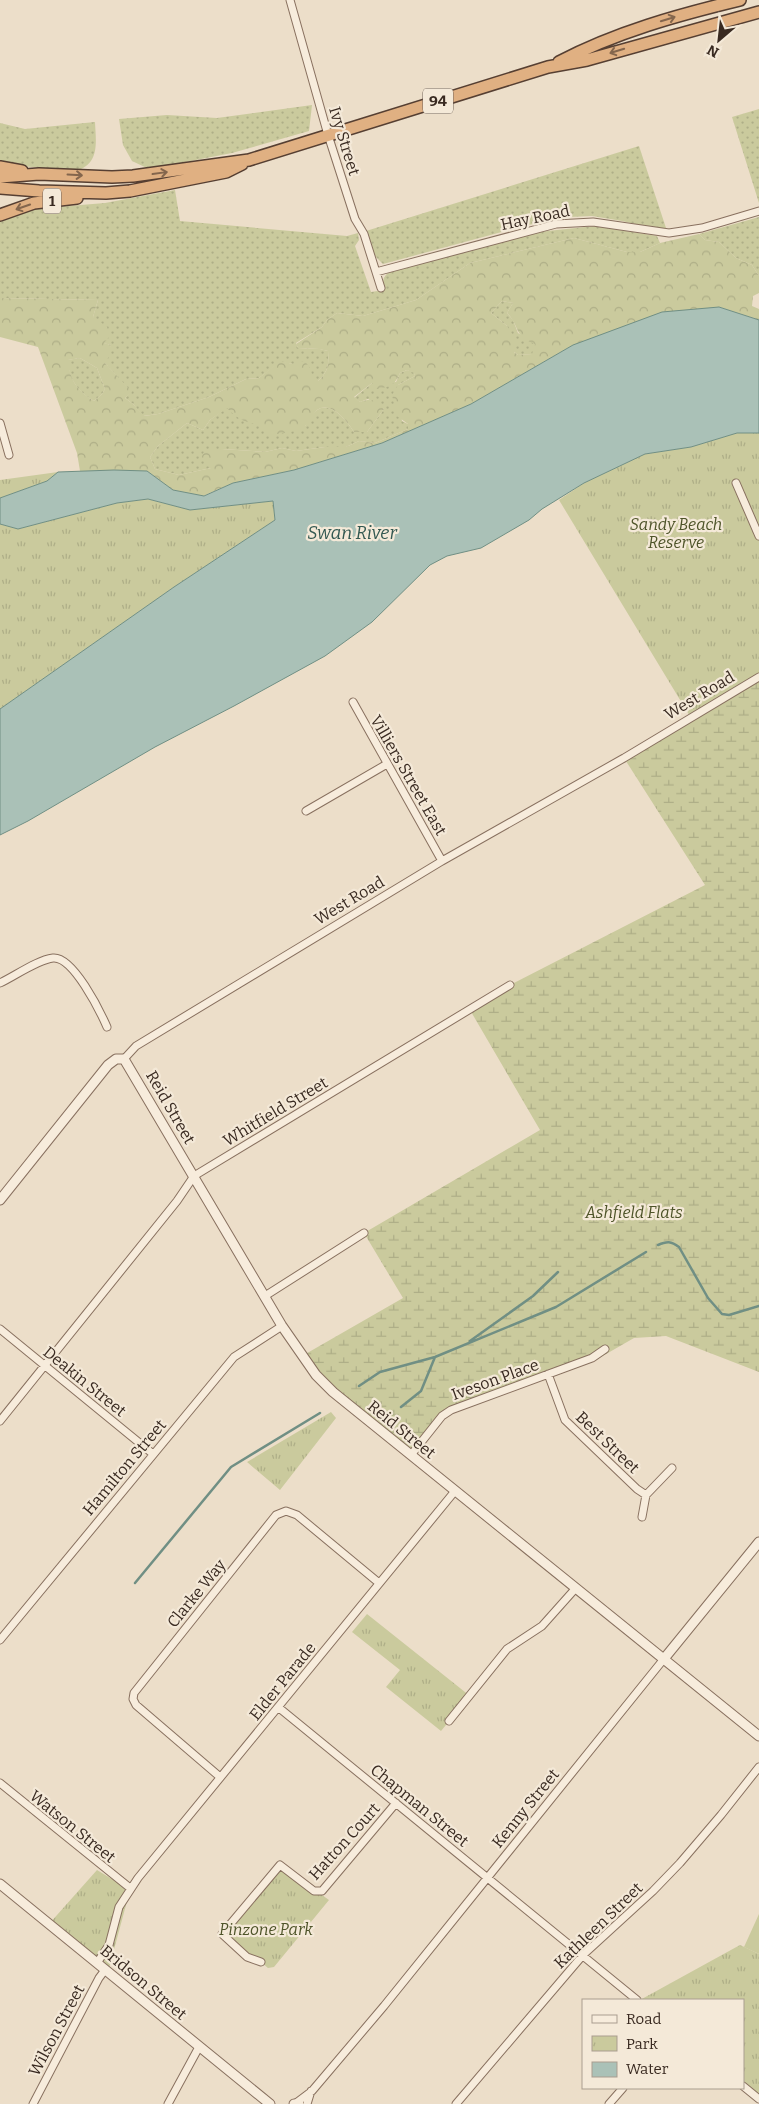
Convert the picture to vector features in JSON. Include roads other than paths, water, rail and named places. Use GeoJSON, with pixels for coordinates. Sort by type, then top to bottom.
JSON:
{"type":"FeatureCollection","features":[{"type":"Feature","properties":{"kind":"highway","name":"94"},"geometry":{"type":"LineString","coordinates":[[548,67],[589,46],[666,19],[740,0]]}},
{"type":"Feature","properties":{"kind":"highway","name":"94"},"geometry":{"type":"LineString","coordinates":[[0,167],[38,174],[112,177],[133,176],[249,160],[548,67],[587,60],[759,12]]}},
{"type":"Feature","properties":{"kind":"highway","name":"94"},"geometry":{"type":"LineString","coordinates":[[0,188],[106,193],[140,189],[226,172],[249,160]]}},
{"type":"Feature","properties":{"kind":"highway","name":"1"},"geometry":{"type":"LineString","coordinates":[[0,177],[38,174]]}},
{"type":"Feature","properties":{"kind":"highway","name":"1"},"geometry":{"type":"LineString","coordinates":[[0,215],[34,203],[106,193]]}},
{"type":"Feature","properties":{"kind":"street","name":"Ivy Street"},"geometry":{"type":"LineString","coordinates":[[290,0],[328,135],[355,218],[364,234],[381,288]]}},
{"type":"Feature","properties":{"kind":"street","name":"Hay Road"},"geometry":{"type":"LineString","coordinates":[[376,272],[556,224],[593,222],[669,233],[702,228],[759,211]]}},
{"type":"Feature","properties":{"kind":"street"},"geometry":{"type":"LineString","coordinates":[[0,423],[9,455]]}},
{"type":"Feature","properties":{"kind":"street"},"geometry":{"type":"LineString","coordinates":[[736,483],[759,536]]}},
{"type":"Feature","properties":{"kind":"street","name":"West Road"},"geometry":{"type":"LineString","coordinates":[[0,1200],[108,1065],[116,1059],[124,1059],[136,1046],[442,861],[624,758],[759,676]]}},
{"type":"Feature","properties":{"kind":"street","name":"Villiers Street East"},"geometry":{"type":"LineString","coordinates":[[353,702],[442,861]]}},
{"type":"Feature","properties":{"kind":"street"},"geometry":{"type":"LineString","coordinates":[[306,811],[387,764]]}},
{"type":"Feature","properties":{"kind":"street"},"geometry":{"type":"LineString","coordinates":[[0,983],[45,960],[59,958],[71,966],[107,1027]]}},
{"type":"Feature","properties":{"kind":"street","name":"Whitfield Street"},"geometry":{"type":"LineString","coordinates":[[0,1420],[178,1201],[194,1176],[510,985]]}},
{"type":"Feature","properties":{"kind":"street","name":"Reid Street"},"geometry":{"type":"LineString","coordinates":[[124,1059],[282,1326],[307,1364],[324,1383],[411,1456],[759,1736]]}},
{"type":"Feature","properties":{"kind":"street"},"geometry":{"type":"LineString","coordinates":[[264,1296],[364,1233]]}},
{"type":"Feature","properties":{"kind":"street","name":"Hamilton Street"},"geometry":{"type":"LineString","coordinates":[[0,1640],[234,1357],[282,1326]]}},
{"type":"Feature","properties":{"kind":"street","name":"Deakin Street"},"geometry":{"type":"LineString","coordinates":[[0,1329],[153,1454]]}},
{"type":"Feature","properties":{"kind":"street","name":"Iveson Place"},"geometry":{"type":"LineString","coordinates":[[411,1456],[442,1416],[451,1410],[592,1358],[605,1349]]}},
{"type":"Feature","properties":{"kind":"street","name":"Best Street"},"geometry":{"type":"LineString","coordinates":[[548,1374],[565,1420],[637,1489],[646,1495]]}},
{"type":"Feature","properties":{"kind":"street","name":"Best Street"},"geometry":{"type":"LineString","coordinates":[[642,1517],[646,1495],[672,1468]]}},
{"type":"Feature","properties":{"kind":"street","name":"Elder Parade"},"geometry":{"type":"LineString","coordinates":[[130,1888],[455,1491]]}},
{"type":"Feature","properties":{"kind":"street","name":"Clarke Way"},"geometry":{"type":"LineString","coordinates":[[220,1777],[136,1705],[133,1699],[134,1693],[276,1515],[286,1511],[297,1515],[379,1583]]}},
{"type":"Feature","properties":{"kind":"street","name":"Kenny Street"},"geometry":{"type":"LineString","coordinates":[[296,2104],[312,2091],[384,2006],[759,1542]]}},
{"type":"Feature","properties":{"kind":"street"},"geometry":{"type":"LineString","coordinates":[[449,1721],[507,1649],[542,1626],[575,1589]]}},
{"type":"Feature","properties":{"kind":"street","name":"Chapman Street"},"geometry":{"type":"LineString","coordinates":[[278,1707],[637,1999]]}},
{"type":"Feature","properties":{"kind":"street","name":"Kathleen Street"},"geometry":{"type":"LineString","coordinates":[[456,2104],[583,1954],[680,1863],[722,1815],[759,1767]]}},
{"type":"Feature","properties":{"kind":"street","name":"Watson Street"},"geometry":{"type":"LineString","coordinates":[[0,1784],[130,1888]]}},
{"type":"Feature","properties":{"kind":"street","name":"Hatton Court"},"geometry":{"type":"LineString","coordinates":[[261,1962],[247,1957],[222,1934],[280,1865],[314,1892],[322,1891],[396,1803]]}},
{"type":"Feature","properties":{"kind":"street","name":"Bridson Street"},"geometry":{"type":"LineString","coordinates":[[0,1884],[199,2048],[271,2104]]}},
{"type":"Feature","properties":{"kind":"street"},"geometry":{"type":"LineString","coordinates":[[97,1963],[109,1945],[119,1907],[130,1888]]}},
{"type":"Feature","properties":{"kind":"street","name":"Wilson Street"},"geometry":{"type":"LineString","coordinates":[[33,2104],[105,1970]]}},
{"type":"Feature","properties":{"kind":"street"},"geometry":{"type":"LineString","coordinates":[[168,2104],[199,2048]]}},
{"type":"Feature","properties":{"kind":"street"},"geometry":{"type":"LineString","coordinates":[[744,2087],[759,2099]]}},
{"type":"Feature","properties":{"kind":"street"},"geometry":{"type":"LineString","coordinates":[[609,2104],[621,2089]]}},
{"type":"Feature","properties":{"kind":"street","name":"Kenny Street"},"geometry":{"type":"LineString","coordinates":[[307,2104],[312,2091]]}},
{"type":"Feature","properties":{"kind":"water","name":"Swan River"},"geometry":{"type":"Polygon","coordinates":[[[719,307],[759,320],[759,433],[737,433],[691,447],[645,454],[584,483],[542,509],[529,520],[481,548],[447,556],[430,565],[372,622],[325,656],[155,747],[28,821],[0,835],[0,709],[174,587],[275,520],[273,501],[190,510],[148,499],[117,503],[18,529],[0,524],[0,498],[47,481],[58,472],[114,470],[147,471],[173,490],[204,496],[233,483],[294,470],[382,443],[471,404],[573,345],[662,312],[719,307]]]}},
{"type":"Feature","properties":{"kind":"waterway"},"geometry":{"type":"LineString","coordinates":[[658,1245],[669,1242],[679,1247],[708,1298],[722,1314],[729,1315],[759,1306]]}},
{"type":"Feature","properties":{"kind":"waterway"},"geometry":{"type":"LineString","coordinates":[[359,1386],[380,1372],[435,1357],[556,1307],[646,1252]]}},
{"type":"Feature","properties":{"kind":"waterway"},"geometry":{"type":"LineString","coordinates":[[470,1341],[533,1296],[558,1272]]}},
{"type":"Feature","properties":{"kind":"waterway"},"geometry":{"type":"LineString","coordinates":[[401,1407],[421,1391],[435,1357]]}},
{"type":"Feature","properties":{"kind":"waterway"},"geometry":{"type":"LineString","coordinates":[[135,1583],[231,1467],[320,1413]]}},
{"type":"Feature","properties":{"kind":"park label","name":"Sandy Beach Reserve"},"geometry":{"type":"Point","coordinates":[676,533]}},
{"type":"Feature","properties":{"kind":"park label","name":"Ashfield Flats"},"geometry":{"type":"Point","coordinates":[634,1212]}},
{"type":"Feature","properties":{"kind":"park label","name":"Pinzone Park"},"geometry":{"type":"Point","coordinates":[266,1929]}}]}
